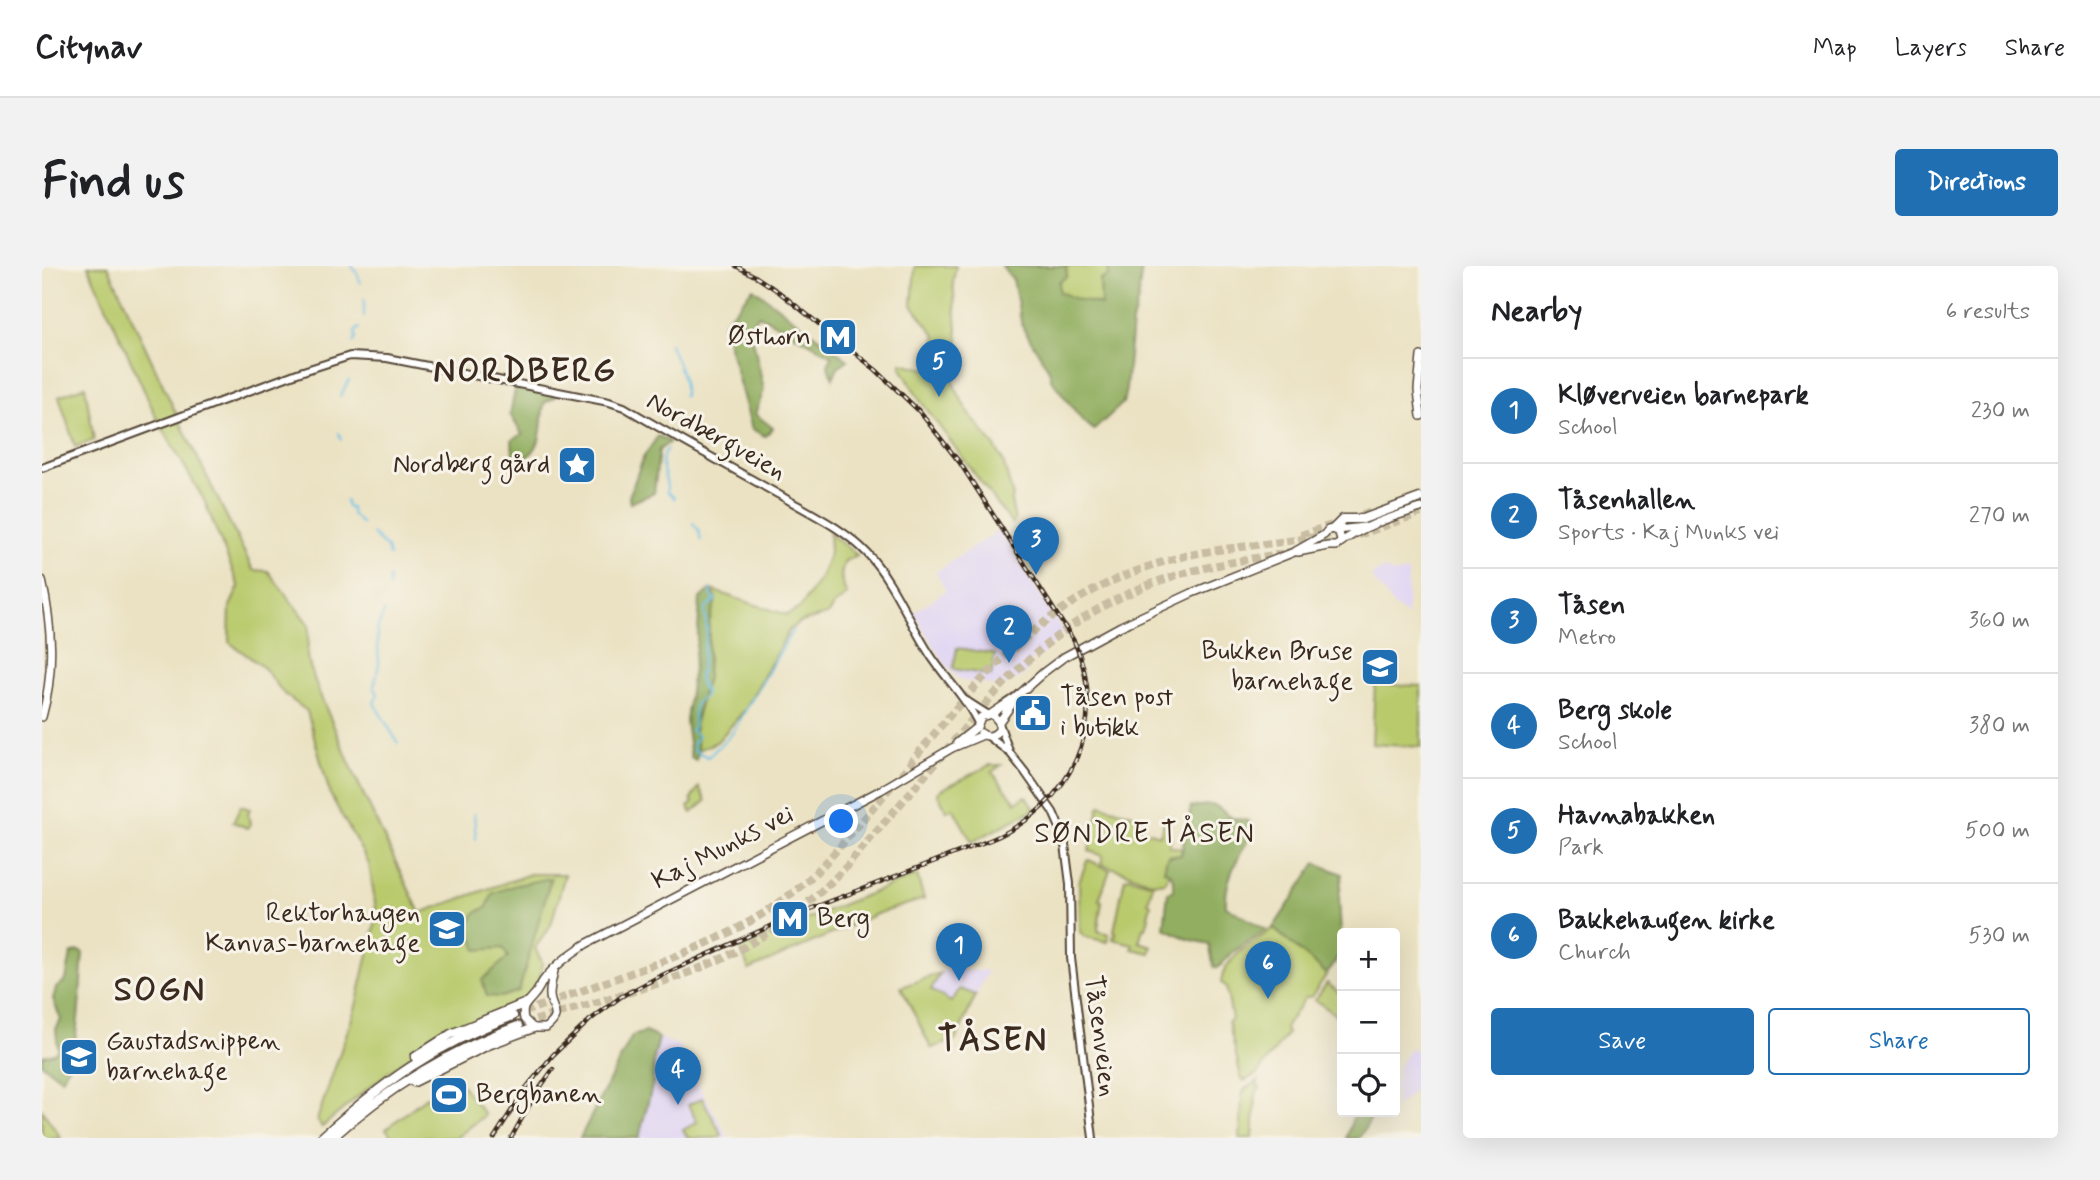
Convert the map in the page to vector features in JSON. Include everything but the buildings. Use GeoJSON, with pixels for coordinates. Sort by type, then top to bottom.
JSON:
{"type":"FeatureCollection","features":[{"type":"Feature","properties":{"kind":"highway"},"geometry":{"type":"LineString","coordinates":[[1371,511],[1421,500]]}},
{"type":"Feature","properties":{"kind":"highway"},"geometry":{"type":"LineString","coordinates":[[1335,530],[1343,519],[1363,519],[1421,500]]}},
{"type":"Feature","properties":{"kind":"highway"},"geometry":{"type":"LineString","coordinates":[[321,1138],[438,1041],[529,1000]]}},
{"type":"Feature","properties":{"kind":"highway"},"geometry":{"type":"LineString","coordinates":[[387,1082],[415,1062],[451,1042],[513,1016]]}},
{"type":"Feature","properties":{"kind":"highway"},"geometry":{"type":"LineString","coordinates":[[332,1138],[377,1101],[438,1062],[479,1041],[518,1026]]}},
{"type":"Feature","properties":{"kind":"highway"},"geometry":{"type":"LineString","coordinates":[[377,1101],[468,1054],[533,1028]]}},
{"type":"Feature","properties":{"kind":"main road"},"geometry":{"type":"LineString","coordinates":[[1421,356],[1418,390],[1421,416]]}},
{"type":"Feature","properties":{"kind":"main road"},"geometry":{"type":"LineString","coordinates":[[1294,552],[1336,547],[1341,541],[1368,527],[1406,512],[1421,500]]}},
{"type":"Feature","properties":{"kind":"main road"},"geometry":{"type":"LineString","coordinates":[[1016,698],[999,724],[996,734],[985,736],[978,725],[981,717],[1016,698],[1058,661],[1121,626],[1192,593],[1294,552],[1328,530],[1368,527]]}},
{"type":"Feature","properties":{"kind":"main road"},"geometry":{"type":"LineString","coordinates":[[1335,530],[1342,536],[1341,541]]}},
{"type":"Feature","properties":{"kind":"main road"},"geometry":{"type":"LineString","coordinates":[[1324,535],[1328,546]]}},
{"type":"Feature","properties":{"kind":"main road"},"geometry":{"type":"LineString","coordinates":[[42,580],[49,618],[51,659],[42,717]]}},
{"type":"Feature","properties":{"kind":"main road"},"geometry":{"type":"LineString","coordinates":[[989,714],[999,724]]}},
{"type":"Feature","properties":{"kind":"main road","name":"Kaj Munks vei"},"geometry":{"type":"LineString","coordinates":[[952,748],[978,725]]}},
{"type":"Feature","properties":{"kind":"main road","name":"Kaj Munks vei"},"geometry":{"type":"LineString","coordinates":[[529,1000],[546,977],[567,957],[596,937],[881,790],[952,748],[985,736]]}},
{"type":"Feature","properties":{"kind":"main road"},"geometry":{"type":"LineString","coordinates":[[550,1001],[554,971]]}},
{"type":"Feature","properties":{"kind":"main road"},"geometry":{"type":"LineString","coordinates":[[544,997],[550,1001],[555,1011],[551,1024],[543,1029],[527,1024],[523,1016],[529,1000],[544,997]]}},
{"type":"Feature","properties":{"kind":"street","name":"Nordbergveien"},"geometry":{"type":"LineString","coordinates":[[42,468],[350,356],[373,356],[404,361],[609,402],[624,407],[764,486],[851,539],[876,564],[931,656],[965,700],[978,725]]}},
{"type":"Feature","properties":{"kind":"street","name":"Nordbergveien"},"geometry":{"type":"LineString","coordinates":[[965,700],[989,714]]}},
{"type":"Feature","properties":{"kind":"street"},"geometry":{"type":"LineString","coordinates":[[999,724],[1010,753]]}},
{"type":"Feature","properties":{"kind":"street"},"geometry":{"type":"LineString","coordinates":[[985,736],[1010,753]]}},
{"type":"Feature","properties":{"kind":"street","name":"Tåsenveien"},"geometry":{"type":"LineString","coordinates":[[1010,753],[1057,820],[1064,837],[1070,889],[1071,958],[1093,1138]]}},
{"type":"Feature","properties":{"kind":"shaded area"},"geometry":{"type":"Polygon","coordinates":[[[999,530],[1063,631],[1061,637],[1039,658],[1033,658],[1023,676],[1001,687],[960,680],[947,667],[913,613],[946,591],[936,572],[999,530]]]}},
{"type":"Feature","properties":{"kind":"shaded area"},"geometry":{"type":"Polygon","coordinates":[[[1383,569],[1396,574],[1408,572],[1407,616],[1394,606],[1372,578],[1372,575],[1383,569]]]}},
{"type":"Feature","properties":{"kind":"shaded area"},"geometry":{"type":"Polygon","coordinates":[[[945,970],[988,971],[976,995],[960,989],[952,1003],[931,990],[940,973],[945,970]]]}},
{"type":"Feature","properties":{"kind":"shaded area"},"geometry":{"type":"Polygon","coordinates":[[[659,1038],[681,1046],[681,1055],[729,1138],[639,1138],[653,1082],[654,1058],[659,1038]]]}},
{"type":"Feature","properties":{"kind":"shaded area"},"geometry":{"type":"Polygon","coordinates":[[[1411,1047],[1421,1056],[1421,1085],[1400,1104],[1400,1064],[1411,1047]]]}},
{"type":"Feature","properties":{"kind":"green space"},"geometry":{"type":"Polygon","coordinates":[[[88,266],[108,266],[180,422],[253,570],[268,571],[309,625],[307,657],[318,690],[360,787],[420,913],[530,874],[565,874],[551,925],[535,948],[542,962],[541,975],[534,991],[519,1004],[415,1052],[322,1127],[317,1120],[356,1006],[377,916],[369,864],[330,794],[307,711],[284,694],[264,668],[229,642],[230,606],[239,587],[204,500],[157,419],[88,266]]]}},
{"type":"Feature","properties":{"kind":"green space"},"geometry":{"type":"Polygon","coordinates":[[[915,266],[956,266],[953,282],[959,352],[953,383],[966,409],[1003,461],[1013,497],[1011,501],[1015,521],[1012,524],[919,399],[901,368],[901,363],[926,369],[931,367],[936,336],[912,305],[915,266]]]}},
{"type":"Feature","properties":{"kind":"green space"},"geometry":{"type":"Polygon","coordinates":[[[1002,266],[1066,266],[1067,276],[1059,282],[1059,292],[1101,305],[1100,280],[1108,276],[1109,266],[1142,266],[1132,322],[1123,403],[1094,430],[1082,420],[1051,379],[1049,370],[1022,326],[1013,280],[1002,266]]]}},
{"type":"Feature","properties":{"kind":"green space"},"geometry":{"type":"Polygon","coordinates":[[[1066,266],[1109,266],[1102,305],[1059,292],[1059,282],[1067,276],[1066,266]]]}},
{"type":"Feature","properties":{"kind":"green space"},"geometry":{"type":"Polygon","coordinates":[[[753,288],[848,360],[838,367],[833,378],[828,366],[831,355],[759,315],[750,326],[764,390],[755,414],[773,428],[765,436],[752,429],[723,324],[753,288]]]}},
{"type":"Feature","properties":{"kind":"green space"},"geometry":{"type":"Polygon","coordinates":[[[85,386],[94,440],[75,447],[59,396],[85,386]]]}},
{"type":"Feature","properties":{"kind":"green space"},"geometry":{"type":"Polygon","coordinates":[[[516,386],[557,394],[544,403],[539,441],[536,448],[525,458],[513,455],[512,440],[522,434],[510,414],[516,386]]]}},
{"type":"Feature","properties":{"kind":"green space"},"geometry":{"type":"Polygon","coordinates":[[[658,436],[670,442],[659,450],[654,493],[630,503],[629,497],[643,458],[658,436]]]}},
{"type":"Feature","properties":{"kind":"green space"},"geometry":{"type":"Polygon","coordinates":[[[829,533],[857,555],[845,561],[841,574],[847,595],[834,605],[827,615],[801,622],[790,629],[745,710],[717,742],[698,750],[694,725],[707,677],[709,623],[716,599],[711,590],[787,615],[800,608],[821,576],[830,552],[829,533]]]}},
{"type":"Feature","properties":{"kind":"green space"},"geometry":{"type":"Polygon","coordinates":[[[711,590],[716,599],[709,623],[707,677],[694,725],[698,750],[696,760],[691,758],[686,721],[700,598],[711,590]]]}},
{"type":"Feature","properties":{"kind":"green space"},"geometry":{"type":"Polygon","coordinates":[[[957,648],[995,654],[991,675],[953,669],[957,648]]]}},
{"type":"Feature","properties":{"kind":"green space"},"geometry":{"type":"Polygon","coordinates":[[[1375,684],[1421,686],[1421,747],[1372,744],[1375,684]]]}},
{"type":"Feature","properties":{"kind":"green space"},"geometry":{"type":"Polygon","coordinates":[[[990,765],[1001,765],[992,772],[1016,802],[1026,796],[1035,809],[972,842],[953,808],[947,811],[937,793],[990,765]]]}},
{"type":"Feature","properties":{"kind":"green space"},"geometry":{"type":"Polygon","coordinates":[[[699,787],[706,801],[692,813],[688,807],[693,803],[691,799],[699,787]]]}},
{"type":"Feature","properties":{"kind":"green space"},"geometry":{"type":"Polygon","coordinates":[[[1101,805],[1142,817],[1139,829],[1160,835],[1164,823],[1170,825],[1169,846],[1182,849],[1181,856],[1170,855],[1169,871],[1172,875],[1168,875],[1165,882],[1150,882],[1108,866],[1101,863],[1103,856],[1089,851],[1101,805]]]}},
{"type":"Feature","properties":{"kind":"green space"},"geometry":{"type":"Polygon","coordinates":[[[241,806],[250,809],[250,824],[247,828],[233,822],[241,806]]]}},
{"type":"Feature","properties":{"kind":"green space"},"geometry":{"type":"Polygon","coordinates":[[[1216,806],[1232,818],[1249,821],[1253,831],[1230,876],[1226,906],[1266,930],[1233,952],[1218,968],[1214,967],[1209,944],[1188,939],[1164,928],[1168,892],[1173,891],[1172,876],[1164,870],[1167,857],[1181,855],[1191,807],[1216,806]]]}},
{"type":"Feature","properties":{"kind":"green space"},"geometry":{"type":"Polygon","coordinates":[[[1089,860],[1110,870],[1099,900],[1102,901],[1098,928],[1098,931],[1109,934],[1108,942],[1086,937],[1080,932],[1079,882],[1089,860]]]}},
{"type":"Feature","properties":{"kind":"green space"},"geometry":{"type":"Polygon","coordinates":[[[1316,863],[1342,874],[1337,959],[1327,974],[1273,928],[1316,863]]]}},
{"type":"Feature","properties":{"kind":"green space"},"geometry":{"type":"Polygon","coordinates":[[[917,875],[924,899],[879,913],[749,970],[742,948],[917,875]]]}},
{"type":"Feature","properties":{"kind":"green space"},"geometry":{"type":"Polygon","coordinates":[[[551,878],[519,991],[501,997],[487,996],[482,980],[508,957],[503,948],[477,950],[468,926],[475,913],[487,907],[493,893],[551,878]]]}},
{"type":"Feature","properties":{"kind":"green space"},"geometry":{"type":"Polygon","coordinates":[[[1125,878],[1153,884],[1148,902],[1151,904],[1149,917],[1139,942],[1152,946],[1150,953],[1132,949],[1133,944],[1113,939],[1116,935],[1114,931],[1125,878]]]}},
{"type":"Feature","properties":{"kind":"green space"},"geometry":{"type":"Polygon","coordinates":[[[1273,928],[1327,974],[1312,996],[1305,998],[1285,1028],[1287,1034],[1257,1074],[1244,1081],[1228,1022],[1232,1019],[1226,986],[1221,983],[1227,965],[1241,951],[1273,928]]]}},
{"type":"Feature","properties":{"kind":"green space"},"geometry":{"type":"Polygon","coordinates":[[[78,951],[83,953],[76,1035],[62,1079],[42,1064],[42,1056],[58,1049],[56,1029],[61,1020],[53,999],[56,988],[66,980],[71,954],[78,951]]]}},
{"type":"Feature","properties":{"kind":"green space"},"geometry":{"type":"Polygon","coordinates":[[[940,973],[931,990],[951,1002],[960,989],[976,995],[955,1041],[931,1048],[901,987],[940,973]]]}},
{"type":"Feature","properties":{"kind":"green space"},"geometry":{"type":"Polygon","coordinates":[[[1327,983],[1337,991],[1337,1015],[1315,1000],[1327,983]]]}},
{"type":"Feature","properties":{"kind":"green space"},"geometry":{"type":"Polygon","coordinates":[[[645,1032],[659,1038],[654,1058],[653,1082],[639,1138],[580,1138],[632,1036],[645,1032]]]}},
{"type":"Feature","properties":{"kind":"green space","name":"Bergbanen"},"geometry":{"type":"Polygon","coordinates":[[[454,1075],[485,1115],[456,1138],[393,1138],[386,1129],[454,1075]]]}},
{"type":"Feature","properties":{"kind":"green space"},"geometry":{"type":"Polygon","coordinates":[[[1258,1081],[1257,1086],[1260,1088],[1256,1093],[1253,1138],[1240,1138],[1242,1096],[1245,1089],[1258,1081]]]}},
{"type":"Feature","properties":{"kind":"green space"},"geometry":{"type":"Polygon","coordinates":[[[702,1098],[722,1135],[716,1138],[688,1138],[683,1130],[697,1122],[688,1105],[702,1098]]]}},
{"type":"Feature","properties":{"kind":"green space"},"geometry":{"type":"Polygon","coordinates":[[[42,1110],[61,1138],[42,1138],[42,1110]]]}},
{"type":"Feature","properties":{"kind":"green space"},"geometry":{"type":"Polygon","coordinates":[[[1353,1117],[1372,1117],[1359,1138],[1346,1138],[1353,1117]]]}},
{"type":"Feature","properties":{"kind":"waterway"},"geometry":{"type":"LineString","coordinates":[[352,266],[360,283]]}},
{"type":"Feature","properties":{"kind":"waterway"},"geometry":{"type":"LineString","coordinates":[[364,300],[364,316]]}},
{"type":"Feature","properties":{"kind":"waterway"},"geometry":{"type":"LineString","coordinates":[[353,343],[356,339],[355,332],[359,328]]}},
{"type":"Feature","properties":{"kind":"waterway"},"geometry":{"type":"LineString","coordinates":[[670,344],[682,376],[684,396]]}},
{"type":"Feature","properties":{"kind":"waterway"},"geometry":{"type":"LineString","coordinates":[[340,396],[349,380]]}},
{"type":"Feature","properties":{"kind":"waterway"},"geometry":{"type":"LineString","coordinates":[[339,433],[341,440]]}},
{"type":"Feature","properties":{"kind":"waterway"},"geometry":{"type":"LineString","coordinates":[[667,449],[662,465],[667,492],[674,499]]}},
{"type":"Feature","properties":{"kind":"waterway"},"geometry":{"type":"LineString","coordinates":[[346,500],[347,507],[351,508],[352,514],[362,524]]}},
{"type":"Feature","properties":{"kind":"waterway"},"geometry":{"type":"LineString","coordinates":[[693,523],[701,540]]}},
{"type":"Feature","properties":{"kind":"waterway"},"geometry":{"type":"LineString","coordinates":[[372,534],[387,548],[389,556]]}},
{"type":"Feature","properties":{"kind":"waterway"},"geometry":{"type":"LineString","coordinates":[[389,578],[389,587]]}},
{"type":"Feature","properties":{"kind":"waterway"},"geometry":{"type":"LineString","coordinates":[[699,755],[699,752],[694,750],[693,743],[698,736],[691,730],[695,704],[706,695],[699,679],[707,631],[705,609],[716,600],[711,589]]}},
{"type":"Feature","properties":{"kind":"waterway"},"geometry":{"type":"LineString","coordinates":[[384,612],[377,630],[379,664],[374,687],[378,694],[374,703],[398,743]]}},
{"type":"Feature","properties":{"kind":"waterway"},"geometry":{"type":"LineString","coordinates":[[699,753],[708,757],[731,735],[793,630]]}},
{"type":"Feature","properties":{"kind":"waterway"},"geometry":{"type":"LineString","coordinates":[[474,813],[476,839]]}},
{"type":"Feature","properties":{"kind":"tunnel"},"geometry":{"type":"LineString","coordinates":[[1351,519],[1371,511]]}},
{"type":"Feature","properties":{"kind":"tunnel"},"geometry":{"type":"LineString","coordinates":[[1324,545],[1421,513]]}},
{"type":"Feature","properties":{"kind":"tunnel"},"geometry":{"type":"LineString","coordinates":[[1301,535],[1335,524]]}},
{"type":"Feature","properties":{"kind":"tunnel"},"geometry":{"type":"LineString","coordinates":[[513,1016],[695,949],[737,929],[777,904],[805,882],[830,857],[965,697],[993,668],[1053,616],[1087,594],[1132,573],[1180,557],[1342,531]]}},
{"type":"Feature","properties":{"kind":"tunnel"},"geometry":{"type":"LineString","coordinates":[[524,1024],[703,967],[760,938],[790,917],[846,867],[1005,683],[1055,638],[1083,618],[1115,600],[1168,578],[1291,552]]}},
{"type":"Feature","properties":{"kind":"railway"},"geometry":{"type":"LineString","coordinates":[[494,1138],[526,1088],[553,1055],[590,1020],[622,996],[802,912],[990,840],[1018,825],[1042,807],[1062,784],[1076,759],[1085,731],[1088,702],[1084,672],[1074,641],[960,463],[919,411],[876,370],[779,292],[736,266]]}},
{"type":"Feature","properties":{"kind":"railway"},"geometry":{"type":"LineString","coordinates":[[511,1138],[553,1069]]}},
{"type":"Feature","properties":{"kind":"place","name":"Østhorn"},"geometry":{"type":"Point","coordinates":[838,337]}},
{"type":"Feature","properties":{"kind":"place","name":"Havnabakken"},"geometry":{"type":"Point","coordinates":[939,397]}},
{"type":"Feature","properties":{"kind":"place","name":"Nordberg gård"},"geometry":{"type":"Point","coordinates":[577,465]}},
{"type":"Feature","properties":{"kind":"place","name":"Tåsen"},"geometry":{"type":"Point","coordinates":[1036,575]}},
{"type":"Feature","properties":{"kind":"place","name":"Tåsenhallen"},"geometry":{"type":"Point","coordinates":[1009,663]}},
{"type":"Feature","properties":{"kind":"place","name":"Bukken Bruse barnehage"},"geometry":{"type":"Point","coordinates":[1380,667]}},
{"type":"Feature","properties":{"kind":"place","name":"Tåsen post i butikk"},"geometry":{"type":"Point","coordinates":[1033,713]}},
{"type":"Feature","properties":{"kind":"place","name":"Berg"},"geometry":{"type":"Point","coordinates":[790,919]}},
{"type":"Feature","properties":{"kind":"place","name":"Rektorhaugen Kanvas-barnehage"},"geometry":{"type":"Point","coordinates":[447,929]}},
{"type":"Feature","properties":{"kind":"place","name":"Kløverveien barnepark"},"geometry":{"type":"Point","coordinates":[959,981]}},
{"type":"Feature","properties":{"kind":"place","name":"Bakkehaugen kirke"},"geometry":{"type":"Point","coordinates":[1268,999]}},
{"type":"Feature","properties":{"kind":"place","name":"Gaustadsnippen barnehage"},"geometry":{"type":"Point","coordinates":[79,1057]}},
{"type":"Feature","properties":{"kind":"place","name":"Bergbanen"},"geometry":{"type":"Point","coordinates":[449,1095]}},
{"type":"Feature","properties":{"kind":"place","name":"Berg skole"},"geometry":{"type":"Point","coordinates":[678,1105]}},
{"type":"Feature","properties":{"kind":"district","name":"NORDBERG"},"geometry":{"type":"Point","coordinates":[525,372]}},
{"type":"Feature","properties":{"kind":"district","name":"SØNDRE TÅSEN"},"geometry":{"type":"Point","coordinates":[1145,834]}},
{"type":"Feature","properties":{"kind":"district","name":"SOGN"},"geometry":{"type":"Point","coordinates":[160,991]}},
{"type":"Feature","properties":{"kind":"district","name":"TÅSEN"},"geometry":{"type":"Point","coordinates":[993,1041]}}]}
